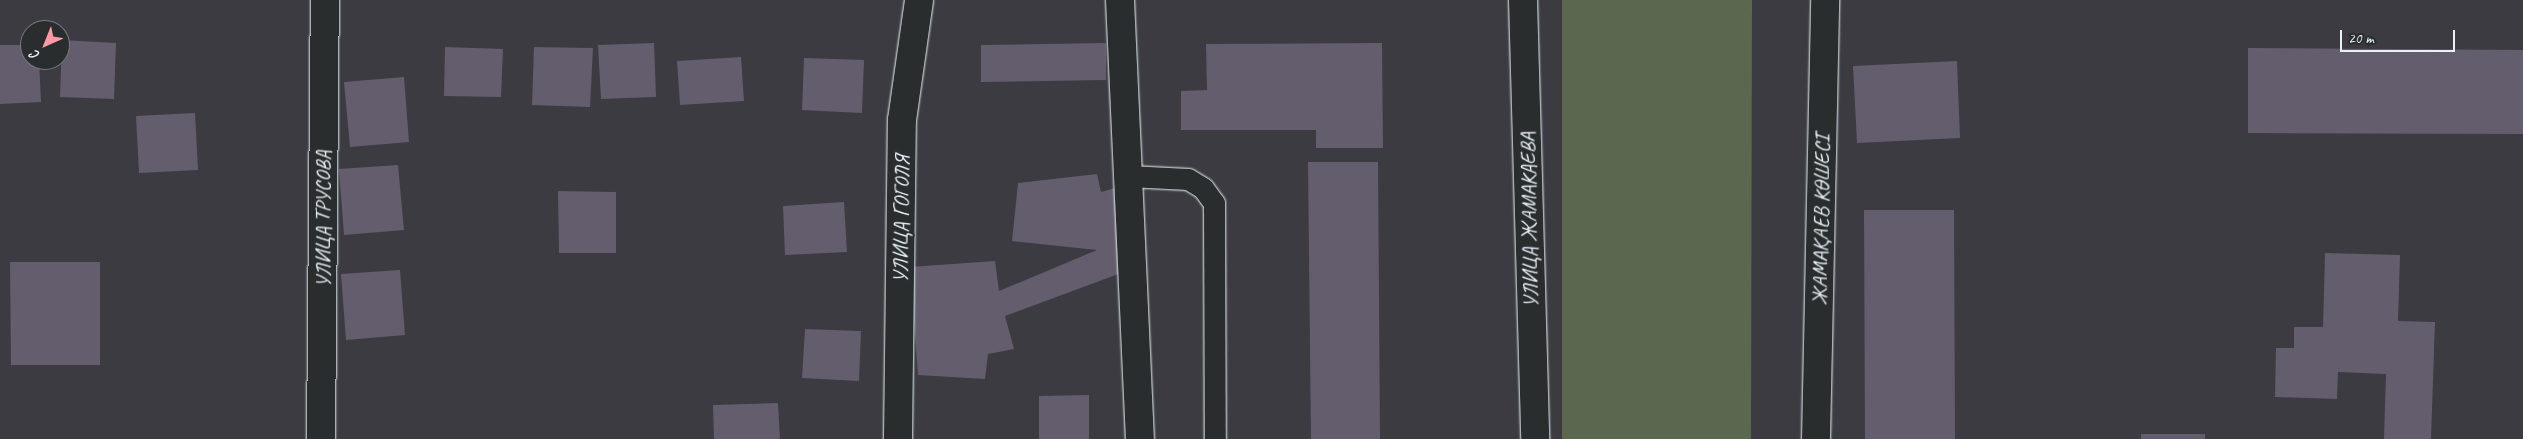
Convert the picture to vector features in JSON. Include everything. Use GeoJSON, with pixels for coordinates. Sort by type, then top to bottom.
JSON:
{"type":"FeatureCollection","features":[{"type":"Feature","properties":{"kind":"street","name":"УЛИЦА ТРУСОВА"},"geometry":{"type":"LineString","coordinates":[[321,439],[325,0]]}},
{"type":"Feature","properties":{"kind":"street","name":"УЛИЦА ГОГОЛЯ"},"geometry":{"type":"LineString","coordinates":[[898,439],[902,120],[919,0]]}},
{"type":"Feature","properties":{"kind":"street"},"geometry":{"type":"LineString","coordinates":[[1120,0],[1140,439]]}},
{"type":"Feature","properties":{"kind":"street","name":"УЛИЦА ЖАМАКАЕВА"},"geometry":{"type":"LineString","coordinates":[[1523,0],[1535,439]]}},
{"type":"Feature","properties":{"kind":"street","name":"ЖАМАҚАЕВ КӨШЕСІ"},"geometry":{"type":"LineString","coordinates":[[1816,439],[1825,0]]}},
{"type":"Feature","properties":{"kind":"lane"},"geometry":{"type":"LineString","coordinates":[[1128,176],[1188,179],[1203,188],[1214,203],[1215,439]]}},
{"type":"Feature","properties":{"kind":"green space"},"geometry":{"type":"Polygon","coordinates":[[[1562,0],[1752,0],[1751,439],[1562,439],[1562,0]]]}},
{"type":"Feature","properties":{"kind":"building"},"geometry":{"type":"Polygon","coordinates":[[[70,40],[116,43],[114,99],[60,97],[61,70],[70,70],[70,40]]]}},
{"type":"Feature","properties":{"kind":"building"},"geometry":{"type":"Polygon","coordinates":[[[654,43],[656,97],[601,99],[598,45],[654,43]]]}},
{"type":"Feature","properties":{"kind":"building"},"geometry":{"type":"Polygon","coordinates":[[[1106,43],[1106,80],[981,82],[981,45],[1106,43]]]}},
{"type":"Feature","properties":{"kind":"building"},"geometry":{"type":"Polygon","coordinates":[[[1382,43],[1383,148],[1316,148],[1316,130],[1181,130],[1181,91],[1207,90],[1206,44],[1382,43]]]}},
{"type":"Feature","properties":{"kind":"building"},"geometry":{"type":"Polygon","coordinates":[[[0,45],[20,45],[20,70],[39,70],[41,102],[0,104],[0,45]]]}},
{"type":"Feature","properties":{"kind":"building"},"geometry":{"type":"Polygon","coordinates":[[[445,47],[503,49],[501,97],[444,96],[445,47]]]}},
{"type":"Feature","properties":{"kind":"building"},"geometry":{"type":"Polygon","coordinates":[[[534,47],[593,48],[590,107],[532,105],[534,47]]]}},
{"type":"Feature","properties":{"kind":"building"},"geometry":{"type":"Polygon","coordinates":[[[2248,48],[2523,50],[2523,134],[2248,133],[2248,48]]]}},
{"type":"Feature","properties":{"kind":"building"},"geometry":{"type":"Polygon","coordinates":[[[741,57],[744,101],[680,105],[677,61],[741,57]]]}},
{"type":"Feature","properties":{"kind":"building"},"geometry":{"type":"Polygon","coordinates":[[[804,58],[864,60],[862,113],[802,110],[804,58]]]}},
{"type":"Feature","properties":{"kind":"building"},"geometry":{"type":"Polygon","coordinates":[[[1957,61],[1960,138],[1857,143],[1853,66],[1957,61]]]}},
{"type":"Feature","properties":{"kind":"building"},"geometry":{"type":"Polygon","coordinates":[[[404,77],[409,142],[350,147],[344,82],[404,77]]]}},
{"type":"Feature","properties":{"kind":"building"},"geometry":{"type":"Polygon","coordinates":[[[195,113],[198,170],[139,173],[136,116],[195,113]]]}},
{"type":"Feature","properties":{"kind":"building"},"geometry":{"type":"Polygon","coordinates":[[[1308,162],[1378,162],[1380,439],[1311,439],[1308,162]]]}},
{"type":"Feature","properties":{"kind":"building"},"geometry":{"type":"Polygon","coordinates":[[[398,165],[404,230],[344,235],[339,169],[398,165]]]}},
{"type":"Feature","properties":{"kind":"building"},"geometry":{"type":"Polygon","coordinates":[[[1097,174],[1101,192],[1122,186],[1121,273],[1005,316],[1014,349],[988,354],[985,379],[918,375],[910,267],[995,261],[999,291],[1097,250],[1012,241],[1018,183],[1097,174]]]}},
{"type":"Feature","properties":{"kind":"building"},"geometry":{"type":"Polygon","coordinates":[[[558,191],[616,192],[616,253],[559,253],[558,191]]]}},
{"type":"Feature","properties":{"kind":"building"},"geometry":{"type":"Polygon","coordinates":[[[844,202],[847,252],[785,255],[783,206],[844,202]]]}},
{"type":"Feature","properties":{"kind":"building"},"geometry":{"type":"Polygon","coordinates":[[[1864,210],[1954,210],[1955,439],[1865,439],[1864,210]]]}},
{"type":"Feature","properties":{"kind":"building"},"geometry":{"type":"Polygon","coordinates":[[[2325,253],[2400,255],[2398,321],[2435,322],[2431,439],[2384,439],[2386,374],[2338,372],[2337,399],[2275,397],[2276,348],[2294,348],[2294,327],[2323,327],[2325,253]]]}},
{"type":"Feature","properties":{"kind":"building"},"geometry":{"type":"Polygon","coordinates":[[[10,262],[100,262],[100,365],[11,365],[10,262]]]}},
{"type":"Feature","properties":{"kind":"building"},"geometry":{"type":"Polygon","coordinates":[[[400,270],[405,335],[346,340],[341,274],[400,270]]]}},
{"type":"Feature","properties":{"kind":"building"},"geometry":{"type":"Polygon","coordinates":[[[805,329],[861,331],[859,381],[802,378],[805,329]]]}},
{"type":"Feature","properties":{"kind":"building"},"geometry":{"type":"Polygon","coordinates":[[[1089,395],[1089,439],[1039,439],[1039,396],[1089,395]]]}},
{"type":"Feature","properties":{"kind":"building"},"geometry":{"type":"Polygon","coordinates":[[[778,403],[780,439],[714,439],[713,405],[778,403]]]}},
{"type":"Feature","properties":{"kind":"building"},"geometry":{"type":"Polygon","coordinates":[[[2141,434],[2205,434],[2205,439],[2141,439],[2141,434]]]}}]}
